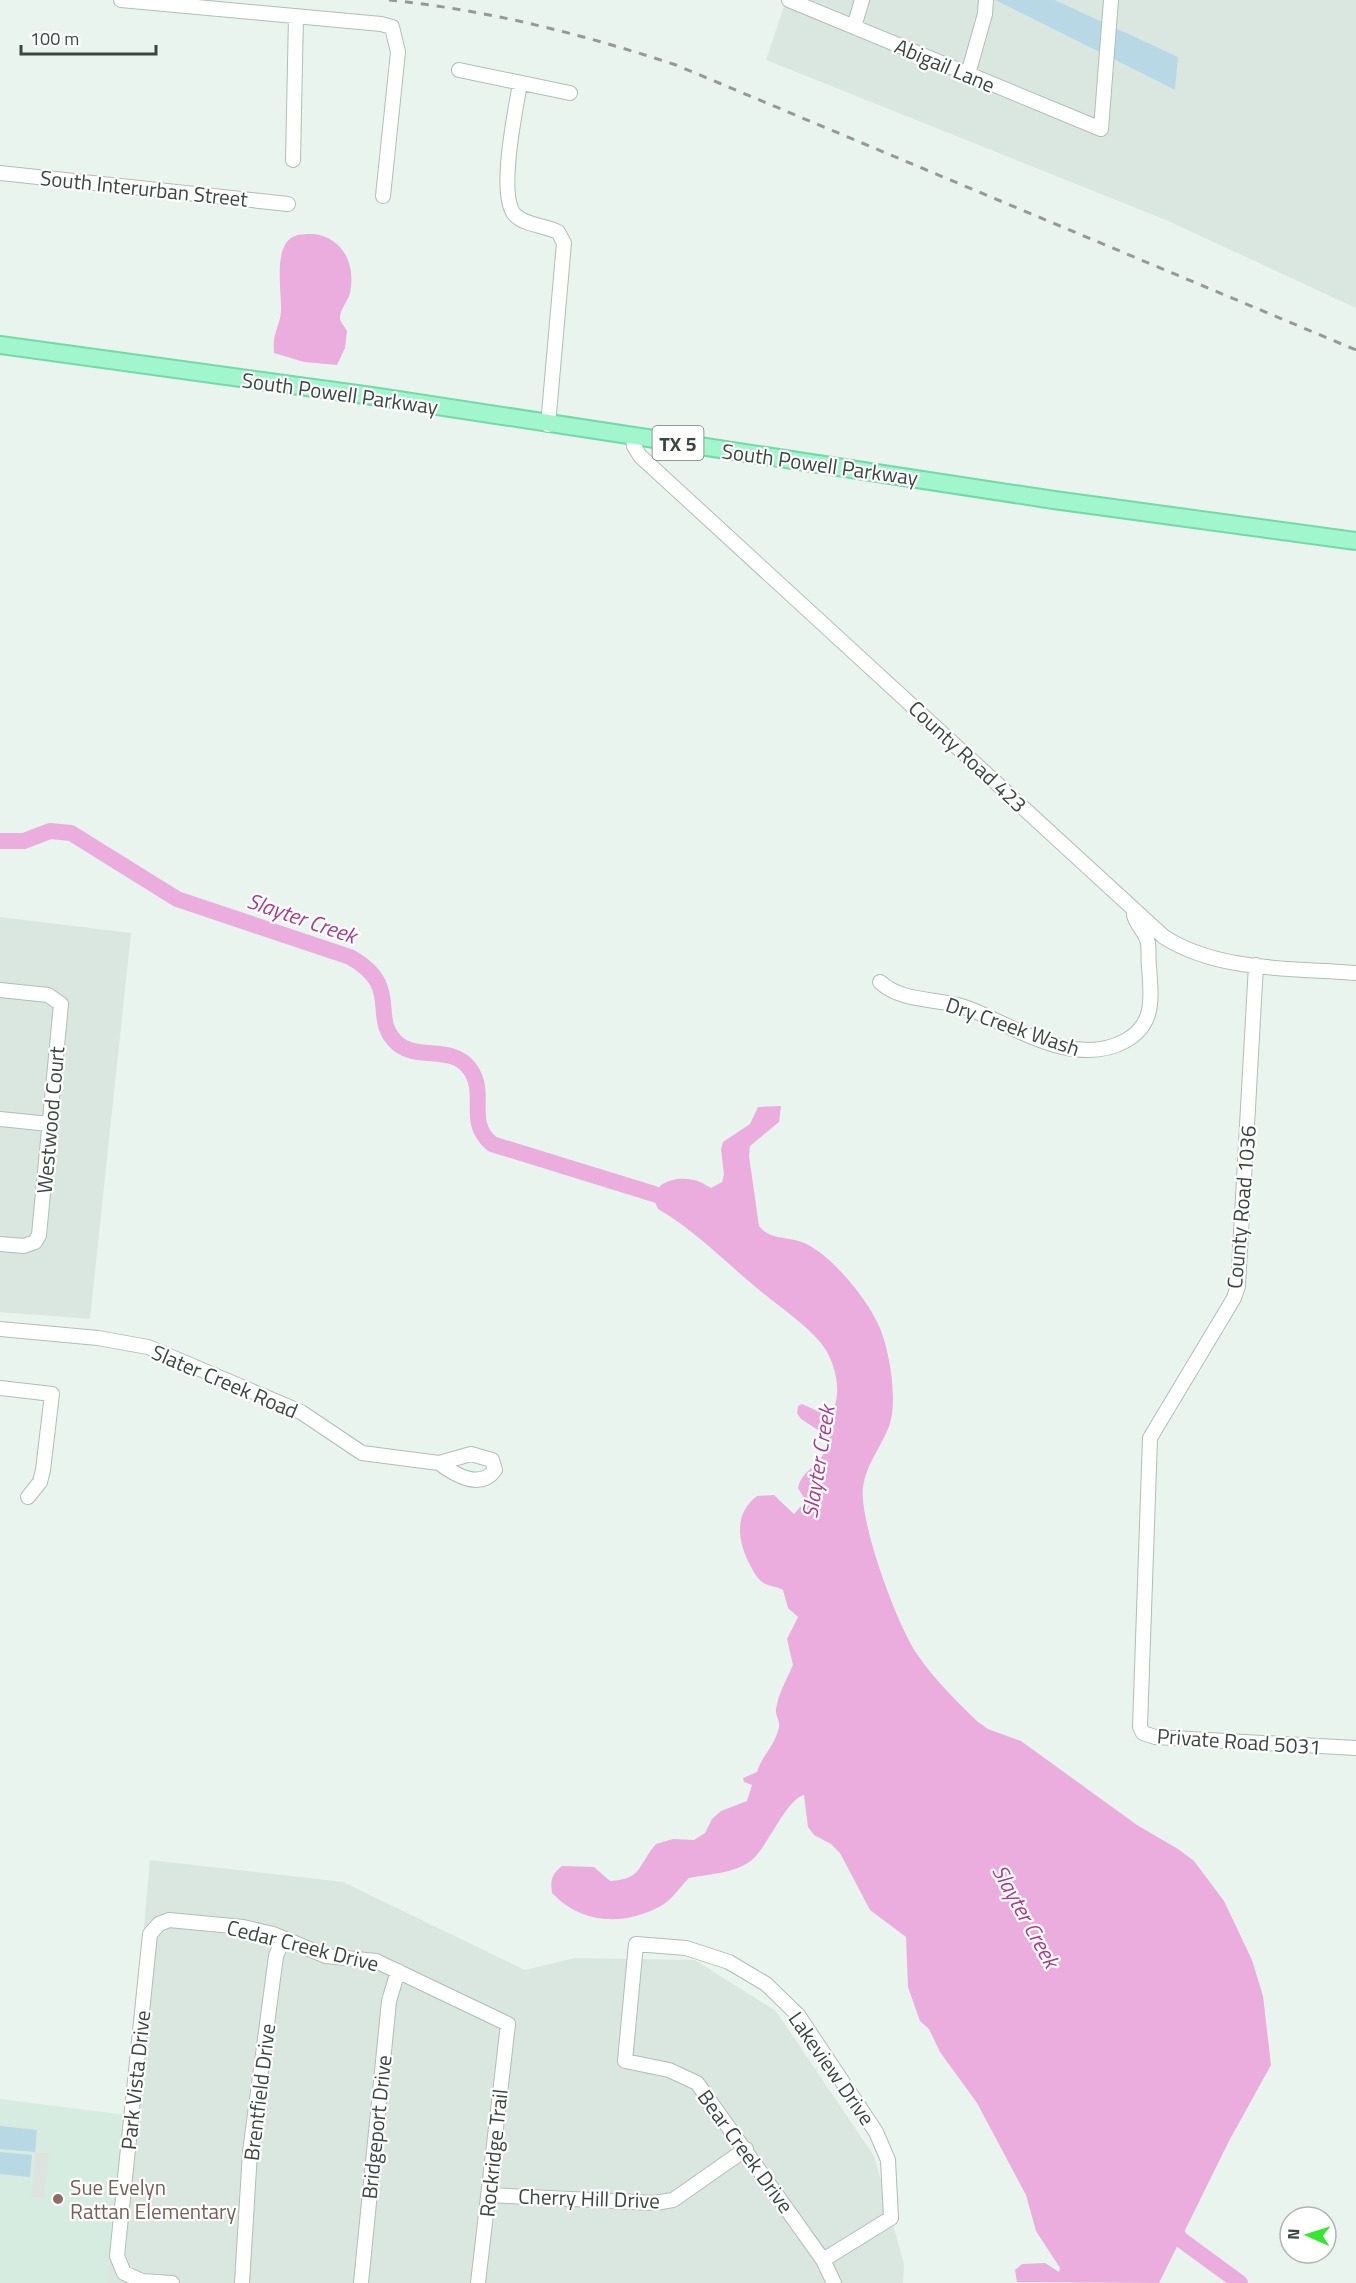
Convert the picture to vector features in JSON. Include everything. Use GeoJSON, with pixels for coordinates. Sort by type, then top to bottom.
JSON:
{"type":"FeatureCollection","features":[{"type":"Feature","properties":{"kind":"main road","name":"South Powell Parkway"},"geometry":{"type":"LineString","coordinates":[[0,345],[372,396],[548,425],[1356,541]]}},
{"type":"Feature","properties":{"kind":"street"},"geometry":{"type":"LineString","coordinates":[[121,0],[381,24],[392,27],[398,52],[383,196]]}},
{"type":"Feature","properties":{"kind":"street","name":"Abigail Lane"},"geometry":{"type":"LineString","coordinates":[[789,0],[1101,129],[1111,0]]}},
{"type":"Feature","properties":{"kind":"street"},"geometry":{"type":"LineString","coordinates":[[854,27],[862,0]]}},
{"type":"Feature","properties":{"kind":"street"},"geometry":{"type":"LineString","coordinates":[[968,74],[985,14],[986,0]]}},
{"type":"Feature","properties":{"kind":"street"},"geometry":{"type":"LineString","coordinates":[[293,160],[296,16]]}},
{"type":"Feature","properties":{"kind":"street"},"geometry":{"type":"LineString","coordinates":[[459,70],[570,93]]}},
{"type":"Feature","properties":{"kind":"street"},"geometry":{"type":"LineString","coordinates":[[520,83],[508,178],[508,202],[516,216],[558,232],[564,243],[548,425]]}},
{"type":"Feature","properties":{"kind":"street","name":"South Interurban Street"},"geometry":{"type":"LineString","coordinates":[[0,173],[288,204]]}},
{"type":"Feature","properties":{"kind":"street","name":"County Road 423"},"geometry":{"type":"LineString","coordinates":[[633,437],[634,446],[640,456],[1133,910],[1171,941],[1209,957],[1256,965],[1356,973]]}},
{"type":"Feature","properties":{"kind":"street","name":"Dry Creek Wash"},"geometry":{"type":"LineString","coordinates":[[880,982],[906,996],[944,1001],[967,1008],[1006,1027],[1072,1049],[1097,1052],[1112,1048],[1135,1035],[1148,1020],[1152,996],[1146,938],[1136,923],[1133,910]]}},
{"type":"Feature","properties":{"kind":"street"},"geometry":{"type":"LineString","coordinates":[[1148,958],[1159,945],[1171,941]]}},
{"type":"Feature","properties":{"kind":"street","name":"County Road 1036"},"geometry":{"type":"LineString","coordinates":[[1139,1713],[1150,1438],[1234,1298],[1238,1286],[1256,965]]}},
{"type":"Feature","properties":{"kind":"street","name":"Westwood Court"},"geometry":{"type":"LineString","coordinates":[[0,990],[48,994],[61,1004],[39,1235],[35,1242],[24,1246],[0,1244]]}},
{"type":"Feature","properties":{"kind":"street"},"geometry":{"type":"LineString","coordinates":[[0,1119],[49,1124]]}},
{"type":"Feature","properties":{"kind":"street","name":"Slater Creek Road"},"geometry":{"type":"LineString","coordinates":[[0,1329],[140,1345],[301,1412],[362,1453],[439,1463]]}},
{"type":"Feature","properties":{"kind":"street"},"geometry":{"type":"LineString","coordinates":[[0,1388],[52,1394],[43,1470],[40,1482],[28,1497]]}},
{"type":"Feature","properties":{"kind":"street","name":"Private Road 5031"},"geometry":{"type":"LineString","coordinates":[[1139,1713],[1141,1730],[1155,1737],[1356,1748]]}},
{"type":"Feature","properties":{"kind":"street","name":"Cedar Creek Drive"},"geometry":{"type":"LineString","coordinates":[[159,1924],[169,1920],[243,1927],[283,1939],[326,1956],[376,1961],[508,2024]]}},
{"type":"Feature","properties":{"kind":"street","name":"Park Vista Drive"},"geometry":{"type":"LineString","coordinates":[[159,1924],[150,1934],[117,2256],[124,2273],[142,2281],[172,2283]]}},
{"type":"Feature","properties":{"kind":"street","name":"Brentfield Drive"},"geometry":{"type":"LineString","coordinates":[[242,2283],[250,2152],[276,1956],[283,1939]]}},
{"type":"Feature","properties":{"kind":"street","name":"Lakeview Drive"},"geometry":{"type":"LineString","coordinates":[[625,2061],[636,1944],[686,1948],[729,1962],[766,1984],[798,2015],[876,2132],[888,2160],[891,2218],[823,2260]]}},
{"type":"Feature","properties":{"kind":"street","name":"Bridgeport Drive"},"geometry":{"type":"LineString","coordinates":[[361,2283],[389,2001],[398,1971]]}},
{"type":"Feature","properties":{"kind":"street","name":"Rockridge Trail"},"geometry":{"type":"LineString","coordinates":[[478,2283],[508,2024]]}},
{"type":"Feature","properties":{"kind":"street","name":"Bear Creek Drive"},"geometry":{"type":"LineString","coordinates":[[625,2061],[669,2070],[697,2083],[823,2260],[834,2283]]}},
{"type":"Feature","properties":{"kind":"street","name":"Cherry Hill Drive"},"geometry":{"type":"LineString","coordinates":[[488,2195],[655,2203],[673,2200],[746,2149]]}},
{"type":"Feature","properties":{"kind":"shaded area"},"geometry":{"type":"Polygon","coordinates":[[[786,0],[995,0],[1175,90],[1177,57],[1055,0],[1356,0],[1356,308],[1166,220],[766,60],[786,0]]]}},
{"type":"Feature","properties":{"kind":"shaded area"},"geometry":{"type":"Polygon","coordinates":[[[995,0],[1055,0],[1178,57],[1175,90],[995,0]]]}},
{"type":"Feature","properties":{"kind":"shaded area"},"geometry":{"type":"Polygon","coordinates":[[[0,917],[131,933],[90,1319],[0,1312],[0,917]]]}},
{"type":"Feature","properties":{"kind":"shaded area"},"geometry":{"type":"Polygon","coordinates":[[[150,1860],[343,1882],[525,1970],[575,1958],[695,1960],[776,2011],[874,2156],[904,2264],[903,2283],[106,2283],[127,2115],[150,1860]]]}},
{"type":"Feature","properties":{"kind":"shaded area","name":"Sue Evelyn Rattan Elementary"},"geometry":{"type":"Polygon","coordinates":[[[0,2099],[127,2115],[106,2283],[0,2283],[0,2099]]]}},
{"type":"Feature","properties":{"kind":"shaded area"},"geometry":{"type":"Polygon","coordinates":[[[0,2126],[37,2130],[35,2152],[0,2149],[0,2126]]]}},
{"type":"Feature","properties":{"kind":"shaded area"},"geometry":{"type":"Polygon","coordinates":[[[0,2152],[32,2155],[30,2177],[0,2174],[0,2152]]]}},
{"type":"Feature","properties":{"kind":"shaded area"},"geometry":{"type":"Polygon","coordinates":[[[36,2153],[49,2153],[45,2198],[31,2197],[36,2153]]]}},
{"type":"Feature","properties":{"kind":"water"},"geometry":{"type":"Polygon","coordinates":[[[314,234],[324,236],[340,247],[351,272],[350,293],[340,316],[347,331],[345,348],[337,365],[304,362],[274,353],[274,340],[281,311],[280,270],[283,249],[295,236],[314,234]]]}},
{"type":"Feature","properties":{"kind":"water"},"geometry":{"type":"Polygon","coordinates":[[[781,1106],[779,1122],[750,1146],[749,1156],[759,1226],[769,1234],[804,1243],[826,1257],[858,1291],[874,1315],[883,1337],[890,1363],[893,1406],[888,1429],[865,1479],[863,1503],[881,1573],[909,1640],[938,1681],[978,1722],[988,1729],[1021,1741],[1137,1825],[1194,1861],[1224,1901],[1252,1960],[1263,1996],[1271,2065],[1229,2141],[1159,2283],[1017,2282],[1015,2270],[1022,2264],[1045,2263],[1059,2272],[1060,2268],[1036,2231],[1026,2195],[977,2103],[940,2052],[929,2029],[920,2021],[908,1987],[906,1937],[870,1910],[840,1853],[831,1844],[814,1835],[808,1827],[804,1795],[791,1804],[755,1857],[749,1862],[733,1870],[689,1878],[668,1901],[645,1913],[617,1919],[589,1916],[563,1903],[552,1893],[552,1878],[562,1866],[594,1867],[610,1881],[621,1880],[638,1870],[656,1844],[673,1839],[694,1840],[705,1833],[712,1819],[721,1811],[747,1801],[752,1785],[744,1782],[743,1778],[757,1772],[777,1734],[779,1725],[777,1703],[793,1665],[787,1639],[798,1617],[788,1608],[783,1590],[763,1583],[753,1571],[743,1547],[741,1520],[749,1503],[757,1496],[774,1495],[794,1514],[802,1505],[804,1498],[798,1488],[801,1480],[823,1454],[827,1436],[801,1419],[797,1413],[798,1406],[802,1404],[822,1413],[834,1408],[837,1383],[833,1365],[821,1343],[799,1322],[698,1237],[658,1209],[655,1201],[659,1188],[670,1181],[694,1180],[711,1188],[722,1182],[724,1175],[721,1149],[723,1142],[750,1124],[758,1107],[781,1106]]]}},
{"type":"Feature","properties":{"kind":"waterway","name":"Slayter Creek"},"geometry":{"type":"LineString","coordinates":[[0,841],[24,841],[50,831],[71,833],[177,899],[350,957],[366,968],[376,980],[381,991],[385,1024],[398,1044],[416,1052],[454,1057],[463,1061],[470,1069],[477,1088],[480,1126],[492,1144],[654,1194],[673,1202]]}},
{"type":"Feature","properties":{"kind":"waterway","name":"Slayter Creek"},"geometry":{"type":"LineString","coordinates":[[1170,2220],[1180,2239],[1240,2283]]}},
{"type":"Feature","properties":{"kind":"railway"},"geometry":{"type":"LineString","coordinates":[[389,0],[462,10],[570,33],[676,65],[1356,350]]}},
{"type":"Feature","properties":{"kind":"place","name":"Sue Evelyn Rattan Elementary"},"geometry":{"type":"Point","coordinates":[58,2199]}}]}
